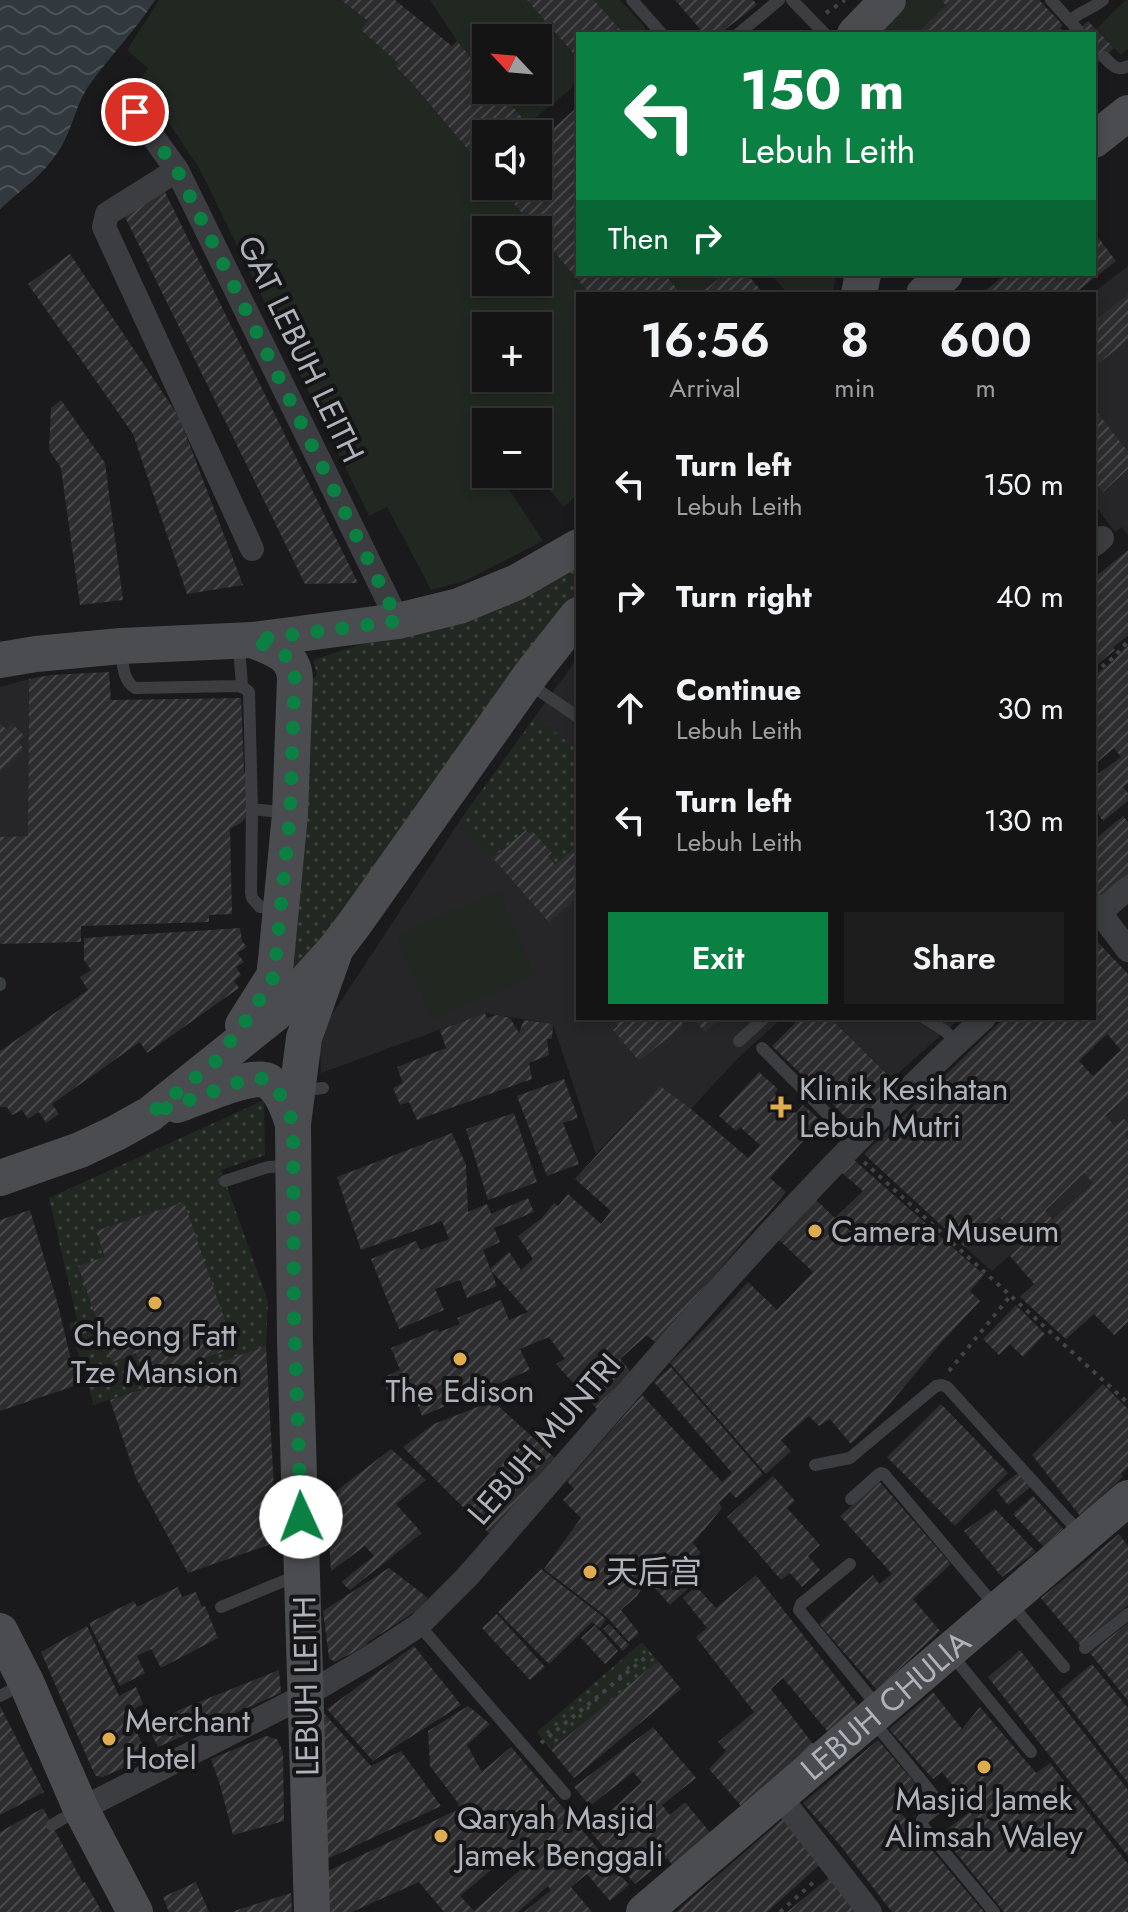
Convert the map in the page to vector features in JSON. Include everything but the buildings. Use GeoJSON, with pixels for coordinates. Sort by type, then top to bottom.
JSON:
{"type":"FeatureCollection","features":[{"type":"Feature","properties":{"kind":"main road"},"geometry":{"type":"LineString","coordinates":[[857,32],[888,0]]}},
{"type":"Feature","properties":{"kind":"main road"},"geometry":{"type":"LineString","coordinates":[[926,292],[943,276]]}},
{"type":"Feature","properties":{"kind":"main road"},"geometry":{"type":"LineString","coordinates":[[0,660],[121,646],[246,640],[398,621],[459,606],[517,582],[576,548]]}},
{"type":"Feature","properties":{"kind":"main road"},"geometry":{"type":"LineString","coordinates":[[0,1178],[80,1150],[150,1114],[280,1010],[336,948],[526,682],[576,621]]}},
{"type":"Feature","properties":{"kind":"main road"},"geometry":{"type":"LineString","coordinates":[[215,1062],[274,976],[290,814],[295,668],[285,655],[246,640]]}},
{"type":"Feature","properties":{"kind":"main road","name":"LEBUH LEITH"},"geometry":{"type":"LineString","coordinates":[[312,1912],[295,1342],[293,1166],[305,1101],[304,1038],[336,948]]}},
{"type":"Feature","properties":{"kind":"main road","name":"LEBUH LEITH"},"geometry":{"type":"LineString","coordinates":[[150,1114],[236,1083],[260,1078],[277,1089],[287,1107],[305,1101]]}},
{"type":"Feature","properties":{"kind":"main road","name":"LEBUH CHULIA"},"geometry":{"type":"LineString","coordinates":[[644,1912],[1083,1536],[1125,1507]]}},
{"type":"Feature","properties":{"kind":"main road"},"geometry":{"type":"LineString","coordinates":[[0,1631],[13,1689],[67,1817],[135,1912]]}},
{"type":"Feature","properties":{"kind":"street","name":"GAT LEBUH LEITH"},"geometry":{"type":"LineString","coordinates":[[135,112],[177,170],[398,621]]}},
{"type":"Feature","properties":{"kind":"street"},"geometry":{"type":"LineString","coordinates":[[177,170],[107,214],[104,227],[252,549]]}},
{"type":"Feature","properties":{"kind":"street"},"geometry":{"type":"LineString","coordinates":[[1128,888],[1096,912],[1128,950]]}},
{"type":"Feature","properties":{"kind":"street","name":"LEBUH MUNTRI"},"geometry":{"type":"LineString","coordinates":[[67,1817],[306,1695],[419,1625],[467,1577],[783,1217],[852,1145],[982,1020]]}},
{"type":"Feature","properties":{"kind":"street"},"geometry":{"type":"LineString","coordinates":[[780,1797],[870,1912]]}},
{"type":"Feature","properties":{"kind":"lane"},"geometry":{"type":"LineString","coordinates":[[632,0],[660,32]]}},
{"type":"Feature","properties":{"kind":"lane"},"geometry":{"type":"LineString","coordinates":[[740,32],[779,0]]}},
{"type":"Feature","properties":{"kind":"lane"},"geometry":{"type":"LineString","coordinates":[[792,0],[823,32]]}},
{"type":"Feature","properties":{"kind":"lane"},"geometry":{"type":"LineString","coordinates":[[1051,0],[1074,25],[1081,5],[1092,8],[1103,0]]}},
{"type":"Feature","properties":{"kind":"lane"},"geometry":{"type":"LineString","coordinates":[[1104,57],[1118,69],[1128,66]]}},
{"type":"Feature","properties":{"kind":"lane"},"geometry":{"type":"LineString","coordinates":[[242,686],[246,640]]}},
{"type":"Feature","properties":{"kind":"lane"},"geometry":{"type":"LineString","coordinates":[[121,646],[125,676],[135,688],[242,686],[249,692],[252,898],[260,907],[281,908]]}},
{"type":"Feature","properties":{"kind":"lane"},"geometry":{"type":"LineString","coordinates":[[526,682],[576,716]]}},
{"type":"Feature","properties":{"kind":"lane"},"geometry":{"type":"LineString","coordinates":[[252,809],[290,814]]}},
{"type":"Feature","properties":{"kind":"lane"},"geometry":{"type":"LineString","coordinates":[[739,1041],[762,1020]]}},
{"type":"Feature","properties":{"kind":"lane"},"geometry":{"type":"LineString","coordinates":[[928,1020],[957,1043]]}},
{"type":"Feature","properties":{"kind":"lane"},"geometry":{"type":"LineString","coordinates":[[762,1048],[852,1145]]}},
{"type":"Feature","properties":{"kind":"lane"},"geometry":{"type":"LineString","coordinates":[[225,1181],[268,1167],[293,1166]]}},
{"type":"Feature","properties":{"kind":"lane"},"geometry":{"type":"LineString","coordinates":[[815,1465],[850,1458],[936,1386],[942,1385],[1083,1536]]}},
{"type":"Feature","properties":{"kind":"lane"},"geometry":{"type":"LineString","coordinates":[[851,1499],[878,1475],[884,1474],[1064,1667]]}},
{"type":"Feature","properties":{"kind":"lane"},"geometry":{"type":"LineString","coordinates":[[850,1564],[801,1604],[799,1610],[938,1801],[939,1806],[922,1820],[922,1825],[994,1912]]}},
{"type":"Feature","properties":{"kind":"lane"},"geometry":{"type":"LineString","coordinates":[[221,1607],[303,1573]]}},
{"type":"Feature","properties":{"kind":"lane"},"geometry":{"type":"LineString","coordinates":[[1085,1648],[1128,1614]]}},
{"type":"Feature","properties":{"kind":"lane"},"geometry":{"type":"LineString","coordinates":[[419,1625],[565,1794]]}},
{"type":"Feature","properties":{"kind":"lane"},"geometry":{"type":"LineString","coordinates":[[949,1651],[1031,1752]]}},
{"type":"Feature","properties":{"kind":"path"},"geometry":{"type":"LineString","coordinates":[[1096,671],[1128,641]]}},
{"type":"Feature","properties":{"kind":"path"},"geometry":{"type":"LineString","coordinates":[[852,1145],[1128,1403]]}},
{"type":"Feature","properties":{"kind":"path"},"geometry":{"type":"LineString","coordinates":[[936,1386],[1011,1295]]}},
{"type":"Feature","properties":{"kind":"path"},"geometry":{"type":"LineString","coordinates":[[529,1752],[651,1653]]}},
{"type":"Feature","properties":{"kind":"path"},"geometry":{"type":"LineString","coordinates":[[780,1912],[833,1865]]}},
{"type":"Feature","properties":{"kind":"shaded area"},"geometry":{"type":"Polygon","coordinates":[[[159,0],[341,0],[368,21],[360,29],[398,63],[394,67],[411,82],[472,154],[472,200],[511,200],[524,216],[472,216],[472,296],[552,296],[552,249],[588,292],[576,292],[576,496],[564,507],[548,488],[552,488],[552,408],[472,408],[472,488],[508,488],[543,541],[465,581],[431,590],[387,507],[369,516],[199,168],[140,80],[148,68],[127,50],[159,0]]]}},
{"type":"Feature","properties":{"kind":"shaded area"},"geometry":{"type":"Polygon","coordinates":[[[430,0],[527,0],[548,24],[472,24],[472,59],[430,0]]]}},
{"type":"Feature","properties":{"kind":"shaded area"},"geometry":{"type":"Polygon","coordinates":[[[594,0],[620,0],[645,27],[646,32],[622,32],[594,0]]]}},
{"type":"Feature","properties":{"kind":"shaded area"},"geometry":{"type":"Polygon","coordinates":[[[908,0],[941,0],[946,5],[918,32],[878,32],[908,0]]]}},
{"type":"Feature","properties":{"kind":"shaded area"},"geometry":{"type":"Polygon","coordinates":[[[1126,0],[1128,49],[1121,55],[1096,29],[1126,0]]]}},
{"type":"Feature","properties":{"kind":"shaded area"},"geometry":{"type":"Polygon","coordinates":[[[552,29],[576,57],[576,85],[533,120],[525,120],[511,104],[552,104],[552,29]]]}},
{"type":"Feature","properties":{"kind":"shaded area"},"geometry":{"type":"Polygon","coordinates":[[[1128,266],[1128,535],[1122,527],[1115,532],[1096,507],[1095,292],[1128,266]]]}},
{"type":"Feature","properties":{"kind":"shaded area"},"geometry":{"type":"Polygon","coordinates":[[[667,276],[722,276],[702,292],[679,292],[667,276]]]}},
{"type":"Feature","properties":{"kind":"shaded area"},"geometry":{"type":"Polygon","coordinates":[[[773,276],[836,276],[833,292],[786,292],[773,276]]]}},
{"type":"Feature","properties":{"kind":"shaded area"},"geometry":{"type":"Polygon","coordinates":[[[576,561],[576,600],[270,1010],[295,702],[317,674],[313,660],[401,631],[576,561]]]}},
{"type":"Feature","properties":{"kind":"shaded area"},"geometry":{"type":"Polygon","coordinates":[[[576,660],[576,1020],[780,1020],[737,1059],[691,1109],[659,1087],[596,1154],[553,1024],[485,1013],[321,1073],[320,1050],[329,1019],[459,822],[576,660]]]}},
{"type":"Feature","properties":{"kind":"shaded area"},"geometry":{"type":"Polygon","coordinates":[[[29,679],[28,836],[0,837],[0,687],[29,679]]]}},
{"type":"Feature","properties":{"kind":"shaded area"},"geometry":{"type":"Polygon","coordinates":[[[536,716],[576,749],[576,847],[555,865],[548,856],[551,853],[532,831],[529,834],[525,830],[493,858],[459,822],[536,716]]]}},
{"type":"Feature","properties":{"kind":"shaded area"},"geometry":{"type":"Polygon","coordinates":[[[498,891],[534,975],[433,1019],[397,935],[498,891]]]}},
{"type":"Feature","properties":{"kind":"shaded area"},"geometry":{"type":"Polygon","coordinates":[[[832,1020],[958,1020],[892,1079],[832,1020]]]}},
{"type":"Feature","properties":{"kind":"shaded area"},"geometry":{"type":"Polygon","coordinates":[[[1128,1096],[1128,1152],[992,1271],[966,1248],[1128,1096]]]}},
{"type":"Feature","properties":{"kind":"shaded area"},"geometry":{"type":"Polygon","coordinates":[[[264,1100],[265,1155],[221,1170],[268,1301],[266,1346],[94,1405],[69,1324],[77,1320],[49,1198],[264,1100]]]}},
{"type":"Feature","properties":{"kind":"shaded area"},"geometry":{"type":"Polygon","coordinates":[[[642,1642],[658,1661],[551,1750],[537,1732],[642,1642]]]}},
{"type":"Feature","properties":{"kind":"water"},"geometry":{"type":"Polygon","coordinates":[[[0,0],[155,0],[90,84],[63,144],[52,160],[0,209],[0,0]]]}},
{"type":"Feature","properties":{"kind":"place","name":"Klinik Kesihatan Lebuh Mutri"},"geometry":{"type":"Point","coordinates":[781,1107]}},
{"type":"Feature","properties":{"kind":"place","name":"Camera Museum"},"geometry":{"type":"Point","coordinates":[815,1231]}},
{"type":"Feature","properties":{"kind":"place","name":"Cheong Fatt Tze Mansion"},"geometry":{"type":"Point","coordinates":[155,1303]}},
{"type":"Feature","properties":{"kind":"place","name":"The Edison"},"geometry":{"type":"Point","coordinates":[460,1359]}},
{"type":"Feature","properties":{"kind":"place","name":"天后宫"},"geometry":{"type":"Point","coordinates":[590,1572]}},
{"type":"Feature","properties":{"kind":"place","name":"Merchant Hotel"},"geometry":{"type":"Point","coordinates":[109,1739]}},
{"type":"Feature","properties":{"kind":"place","name":"Masjid Jamek Alimsah Waley"},"geometry":{"type":"Point","coordinates":[984,1767]}},
{"type":"Feature","properties":{"kind":"place","name":"Qaryah Masjid Jamek Benggali"},"geometry":{"type":"Point","coordinates":[441,1836]}},
{"type":"Feature","properties":{"kind":"route"},"geometry":{"type":"LineString","coordinates":[[135,112],[177,170],[398,621],[253,640],[285,655],[295,668],[290,814],[274,976],[215,1062],[150,1114],[236,1083],[260,1078],[277,1089],[287,1107],[293,1124],[294,1316],[301,1517]]}}]}
